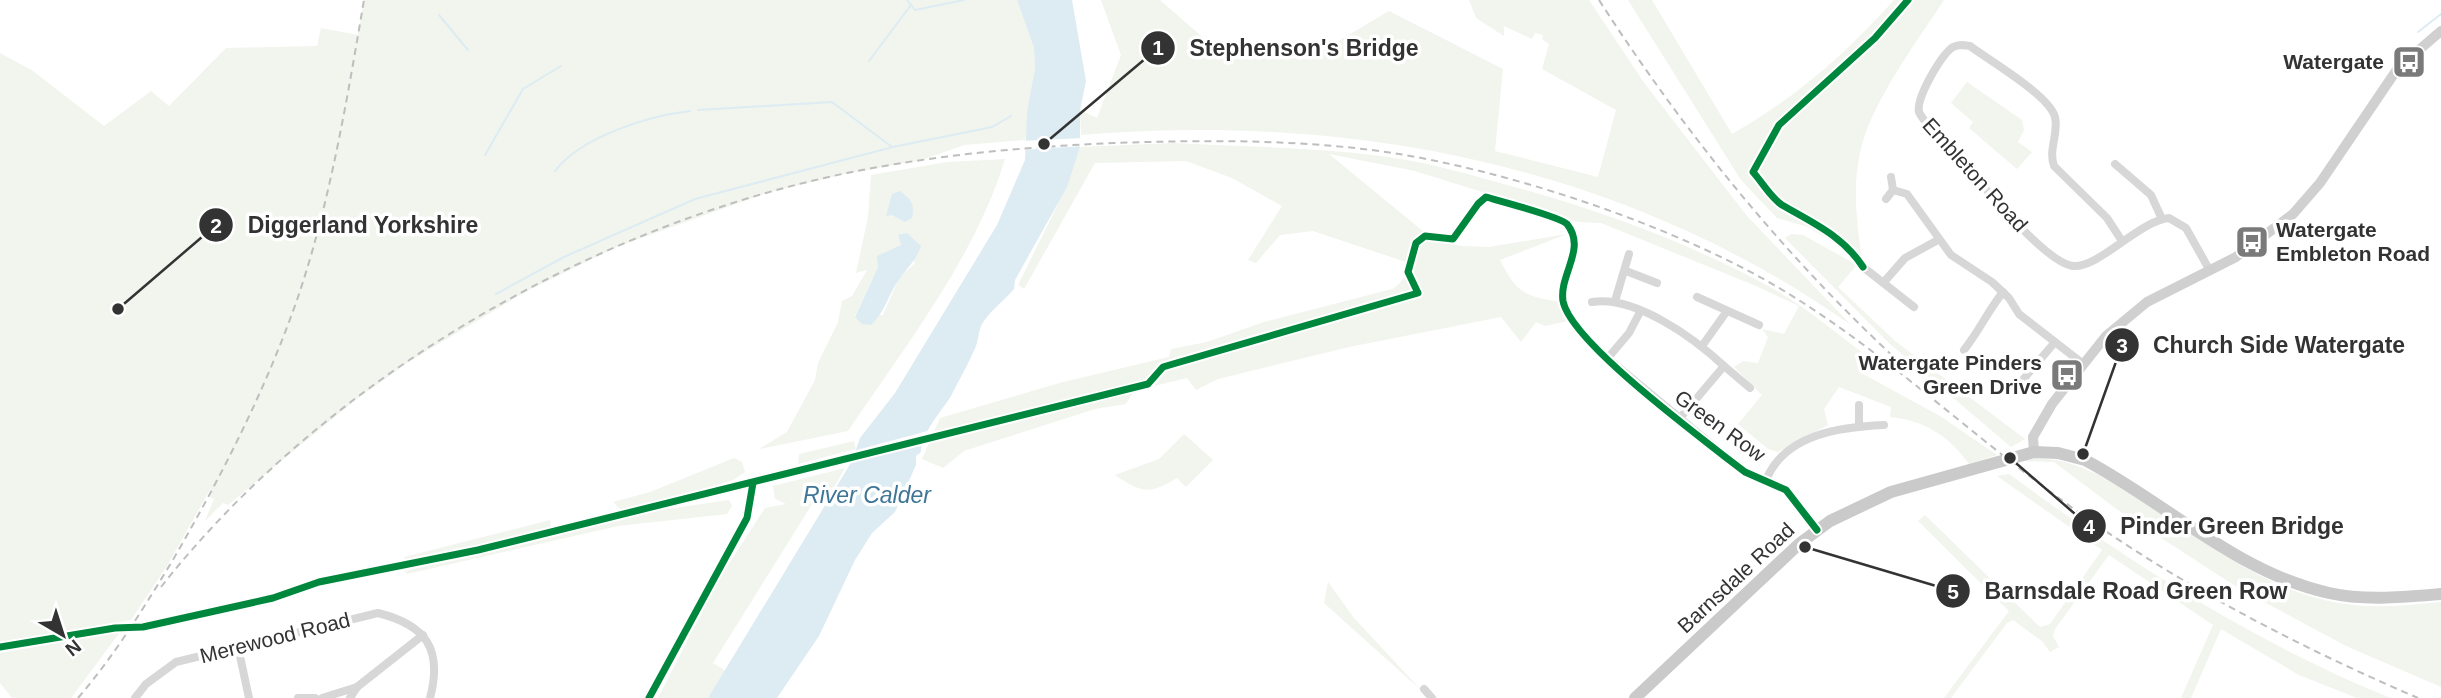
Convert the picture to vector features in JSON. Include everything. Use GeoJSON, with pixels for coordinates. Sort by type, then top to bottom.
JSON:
{"type":"FeatureCollection","features":[{"type":"Feature","properties":{"kind":"main road"},"geometry":{"type":"LineString","coordinates":[[2441,31],[2398,68],[2320,183],[2293,214],[2253,246],[2133,312],[2082,363],[2037,429],[2033,441],[2034,452],[2058,453],[2085,460],[2236,554],[2296,583],[2330,593],[2363,597],[2441,594]]}},
{"type":"Feature","properties":{"kind":"main road","name":"Barnsdale Road"},"geometry":{"type":"LineString","coordinates":[[1635,698],[1817,530],[1842,514],[1891,492],[2034,452]]}},
{"type":"Feature","properties":{"kind":"street","name":"Embleton Road"},"geometry":{"type":"LineString","coordinates":[[2122,241],[2107,218],[2054,166],[2051,155],[2056,121],[2049,105],[1970,46],[1959,45],[1949,51],[1919,97],[1919,112],[2007,215],[2063,262],[2074,266],[2088,261],[2162,219]]}},
{"type":"Feature","properties":{"kind":"street"},"geometry":{"type":"LineString","coordinates":[[2115,164],[2151,195],[2162,219],[2176,220],[2186,228],[2210,271]]}},
{"type":"Feature","properties":{"kind":"street"},"geometry":{"type":"LineString","coordinates":[[1886,199],[1893,190],[1891,177]]}},
{"type":"Feature","properties":{"kind":"street"},"geometry":{"type":"LineString","coordinates":[[1893,190],[1907,194],[1951,255],[2003,292],[2019,314],[2082,363]]}},
{"type":"Feature","properties":{"kind":"street"},"geometry":{"type":"LineString","coordinates":[[1884,282],[1905,258],[1938,240]]}},
{"type":"Feature","properties":{"kind":"street"},"geometry":{"type":"LineString","coordinates":[[1615,302],[1629,254]]}},
{"type":"Feature","properties":{"kind":"street"},"geometry":{"type":"LineString","coordinates":[[1863,267],[1914,307]]}},
{"type":"Feature","properties":{"kind":"street"},"geometry":{"type":"LineString","coordinates":[[1626,271],[1657,283]]}},
{"type":"Feature","properties":{"kind":"street"},"geometry":{"type":"LineString","coordinates":[[1964,350],[1977,333],[1983,317],[2003,292]]}},
{"type":"Feature","properties":{"kind":"street"},"geometry":{"type":"LineString","coordinates":[[1697,297],[1759,325]]}},
{"type":"Feature","properties":{"kind":"street"},"geometry":{"type":"LineString","coordinates":[[1592,302],[1615,302],[1674,326],[1702,346],[1749,388]]}},
{"type":"Feature","properties":{"kind":"street"},"geometry":{"type":"LineString","coordinates":[[1702,346],[1727,311]]}},
{"type":"Feature","properties":{"kind":"street"},"geometry":{"type":"LineString","coordinates":[[1608,359],[1629,333],[1640,312]]}},
{"type":"Feature","properties":{"kind":"street"},"geometry":{"type":"LineString","coordinates":[[2015,389],[2055,342]]}},
{"type":"Feature","properties":{"kind":"street","name":"Green Row"},"geometry":{"type":"LineString","coordinates":[[1599,351],[1745,472],[1786,490],[1817,530]]}},
{"type":"Feature","properties":{"kind":"street"},"geometry":{"type":"LineString","coordinates":[[1680,418],[1724,366]]}},
{"type":"Feature","properties":{"kind":"street"},"geometry":{"type":"LineString","coordinates":[[1859,405],[1859,426]]}},
{"type":"Feature","properties":{"kind":"street"},"geometry":{"type":"LineString","coordinates":[[1766,480],[1773,464],[1784,453],[1830,430],[1884,425]]}},
{"type":"Feature","properties":{"kind":"street","name":"Merewood Road"},"geometry":{"type":"LineString","coordinates":[[135,698],[146,684],[176,662],[378,613],[403,619],[423,635]]}},
{"type":"Feature","properties":{"kind":"street"},"geometry":{"type":"LineString","coordinates":[[350,698],[357,687],[423,635],[433,653],[435,677],[430,698]]}},
{"type":"Feature","properties":{"kind":"street"},"geometry":{"type":"LineString","coordinates":[[239,647],[249,698]]}},
{"type":"Feature","properties":{"kind":"street"},"geometry":{"type":"LineString","coordinates":[[322,698],[357,687]]}},
{"type":"Feature","properties":{"kind":"street"},"geometry":{"type":"LineString","coordinates":[[1424,689],[1432,698]]}},
{"type":"Feature","properties":{"kind":"street"},"geometry":{"type":"LineString","coordinates":[[298,698],[316,698]]}},
{"type":"Feature","properties":{"kind":"shaded area"},"geometry":{"type":"Polygon","coordinates":[[[364,0],[1017,0],[1034,48],[1035,69],[1025,140],[964,145],[922,160],[845,174],[767,193],[619,246],[527,291],[410,361],[354,401],[228,505],[223,503],[205,521],[214,499],[210,497],[211,488],[167,566],[131,620],[0,643],[0,53],[33,71],[104,126],[151,91],[169,106],[226,48],[317,46],[321,28],[358,35],[364,0]]]}},
{"type":"Feature","properties":{"kind":"shaded area"},"geometry":{"type":"Polygon","coordinates":[[[1101,0],[1160,0],[1223,55],[1308,59],[1389,11],[1503,69],[1495,151],[1598,177],[1616,110],[1542,69],[1549,44],[1542,39],[1543,35],[1535,33],[1532,39],[1504,26],[1504,36],[1476,18],[1469,0],[1589,0],[1645,84],[1747,216],[1851,325],[1764,270],[1674,225],[1580,189],[1483,162],[1385,143],[1284,133],[1183,130],[1081,135],[1080,110],[1097,118],[1121,55],[1101,0]]]}},
{"type":"Feature","properties":{"kind":"shaded area"},"geometry":{"type":"Polygon","coordinates":[[[1628,0],[1652,0],[1732,134],[1777,106],[1819,74],[1894,0],[1944,0],[1895,74],[1865,134],[1856,193],[1862,260],[1808,227],[1777,218],[1741,180],[1628,0]]]}},
{"type":"Feature","properties":{"kind":"shaded area"},"geometry":{"type":"Polygon","coordinates":[[[1967,82],[2022,120],[2024,130],[2018,142],[2032,152],[2017,169],[1969,128],[1973,122],[1951,103],[1967,82]]]}},
{"type":"Feature","properties":{"kind":"shaded area"},"geometry":{"type":"Polygon","coordinates":[[[1174,143],[1329,151],[1411,161],[1535,193],[1639,227],[1706,255],[1784,295],[1819,319],[1863,353],[1863,374],[1940,416],[1997,455],[1969,464],[1953,445],[1935,431],[1914,422],[1890,417],[1891,407],[1839,387],[1824,409],[1828,425],[1778,452],[1768,449],[1738,424],[1762,395],[1734,367],[1743,361],[1758,363],[1768,337],[1762,329],[1784,334],[1799,306],[1601,223],[1578,222],[1415,171],[1329,154],[1424,232],[1412,240],[1406,262],[1313,231],[1280,235],[1256,263],[1248,260],[1282,206],[1232,178],[1186,161],[1095,163],[1024,289],[1018,285],[1057,206],[1080,147],[1174,143]]]}},
{"type":"Feature","properties":{"kind":"shaded area"},"geometry":{"type":"Polygon","coordinates":[[[1005,159],[976,231],[915,334],[848,431],[759,449],[787,432],[815,380],[818,363],[838,322],[842,301],[852,296],[867,270],[856,273],[868,217],[871,175],[947,162],[1005,159]],[[898,235],[901,245],[878,256],[878,267],[855,316],[883,315],[899,278],[915,263],[898,235]]]}},
{"type":"Feature","properties":{"kind":"shaded area"},"geometry":{"type":"Polygon","coordinates":[[[1567,234],[1500,260],[1523,292],[1561,302],[1568,321],[1545,326],[1536,322],[1521,342],[1501,317],[1349,347],[1218,379],[1196,390],[1187,378],[1134,391],[1126,404],[1095,409],[964,451],[943,468],[922,459],[940,418],[1063,382],[1169,357],[1171,349],[1207,342],[1264,322],[1392,289],[1403,278],[1414,250],[1424,238],[1462,246],[1489,247],[1567,234]]]}},
{"type":"Feature","properties":{"kind":"shaded area"},"geometry":{"type":"Polygon","coordinates":[[[1791,234],[1803,235],[1857,265],[1838,287],[1895,341],[2025,439],[2011,447],[1889,343],[1785,238],[1791,234]]]}},
{"type":"Feature","properties":{"kind":"shaded area"},"geometry":{"type":"Polygon","coordinates":[[[1184,434],[1213,460],[1186,487],[1177,478],[1146,490],[1115,475],[1159,459],[1184,434]]]}},
{"type":"Feature","properties":{"kind":"shaded area"},"geometry":{"type":"Polygon","coordinates":[[[854,441],[856,449],[798,464],[799,454],[854,441]]]}},
{"type":"Feature","properties":{"kind":"shaded area"},"geometry":{"type":"Polygon","coordinates":[[[734,458],[742,462],[745,472],[733,480],[624,513],[613,502],[650,492],[734,458]]]}},
{"type":"Feature","properties":{"kind":"shaded area"},"geometry":{"type":"Polygon","coordinates":[[[2036,458],[2070,463],[2099,476],[2246,568],[2294,591],[2319,599],[2369,606],[2441,602],[2441,687],[2346,646],[2240,589],[2118,510],[2054,462],[2021,461],[2036,458]]]}},
{"type":"Feature","properties":{"kind":"shaded area"},"geometry":{"type":"Polygon","coordinates":[[[845,468],[832,491],[819,493],[713,663],[726,671],[708,698],[658,698],[719,579],[765,508],[786,504],[775,499],[773,486],[845,468]]]}},
{"type":"Feature","properties":{"kind":"shaded area"},"geometry":{"type":"Polygon","coordinates":[[[2009,474],[2146,569],[2193,598],[2290,652],[2391,698],[2357,698],[2299,675],[2221,629],[2191,698],[2181,698],[2213,625],[2109,555],[2055,629],[2053,636],[2059,647],[2050,652],[2043,642],[2013,620],[2007,623],[1951,698],[1944,698],[2009,611],[1918,521],[1925,515],[2040,627],[2050,624],[2102,550],[1997,476],[2009,474]]]}},
{"type":"Feature","properties":{"kind":"shaded area"},"geometry":{"type":"Polygon","coordinates":[[[729,500],[732,506],[727,514],[618,526],[407,574],[405,571],[661,510],[729,500]]]}},
{"type":"Feature","properties":{"kind":"shaded area"},"geometry":{"type":"Polygon","coordinates":[[[550,520],[552,531],[406,562],[404,557],[550,520]]]}},
{"type":"Feature","properties":{"kind":"shaded area"},"geometry":{"type":"Polygon","coordinates":[[[1328,582],[1354,618],[1421,690],[1324,603],[1328,582]]]}},
{"type":"Feature","properties":{"kind":"shaded area"},"geometry":{"type":"Polygon","coordinates":[[[120,632],[71,698],[12,698],[0,683],[0,653],[120,632]]]}},
{"type":"Feature","properties":{"kind":"water","name":"River Calder"},"geometry":{"type":"Polygon","coordinates":[[[1017,0],[1072,0],[1086,81],[1080,110],[1080,147],[1067,187],[1015,280],[1014,289],[982,324],[967,365],[951,396],[924,437],[921,452],[916,456],[916,465],[895,512],[872,533],[855,560],[819,636],[777,698],[708,698],[852,461],[860,438],[895,393],[997,225],[1025,160],[1027,112],[1035,69],[1034,48],[1017,0]]]}},
{"type":"Feature","properties":{"kind":"water"},"geometry":{"type":"Polygon","coordinates":[[[900,191],[909,199],[913,209],[912,218],[905,222],[892,215],[886,216],[892,194],[900,191]]]}},
{"type":"Feature","properties":{"kind":"water"},"geometry":{"type":"Polygon","coordinates":[[[907,233],[921,246],[919,251],[876,320],[871,325],[862,324],[855,317],[878,267],[877,256],[901,245],[898,235],[907,233]]]}},
{"type":"Feature","properties":{"kind":"pier"},"geometry":{"type":"Polygon","coordinates":[[[1083,138],[1083,146],[1022,150],[1021,141],[1083,138]]]}},
{"type":"Feature","properties":{"kind":"pier"},"geometry":{"type":"Polygon","coordinates":[[[935,429],[925,443],[845,463],[853,451],[935,429]]]}},
{"type":"Feature","properties":{"kind":"waterway"},"geometry":{"type":"LineString","coordinates":[[907,0],[915,10],[964,0]]}},
{"type":"Feature","properties":{"kind":"waterway"},"geometry":{"type":"LineString","coordinates":[[869,61],[911,5]]}},
{"type":"Feature","properties":{"kind":"waterway"},"geometry":{"type":"LineString","coordinates":[[2418,32],[2441,14]]}},
{"type":"Feature","properties":{"kind":"waterway"},"geometry":{"type":"LineString","coordinates":[[439,15],[468,50]]}},
{"type":"Feature","properties":{"kind":"waterway"},"geometry":{"type":"LineString","coordinates":[[485,155],[523,89],[561,66]]}},
{"type":"Feature","properties":{"kind":"waterway"},"geometry":{"type":"LineString","coordinates":[[698,110],[832,102],[892,147]]}},
{"type":"Feature","properties":{"kind":"waterway"},"geometry":{"type":"LineString","coordinates":[[555,171],[581,148],[598,138],[635,123],[690,111]]}},
{"type":"Feature","properties":{"kind":"waterway"},"geometry":{"type":"LineString","coordinates":[[496,294],[564,257],[695,199],[893,147],[992,127],[1011,116]]}},
{"type":"Feature","properties":{"kind":"railway"},"geometry":{"type":"LineString","coordinates":[[78,698],[117,647],[174,558],[226,464],[271,367],[297,300],[319,226],[344,113],[364,0]]}},
{"type":"Feature","properties":{"kind":"railway"},"geometry":{"type":"LineString","coordinates":[[1599,0],[1667,100],[1742,195],[1822,286],[1908,370]]}},
{"type":"Feature","properties":{"kind":"railway"},"geometry":{"type":"LineString","coordinates":[[161,587],[227,512],[301,442],[382,379],[469,322],[560,273],[654,231],[750,198],[847,173],[946,157],[1113,143],[1288,143],[1393,153],[1481,171],[1617,214],[1704,249],[1743,268],[1785,291],[1864,345],[2052,493],[2139,553],[2275,631],[2418,698]]}},
{"type":"Feature","properties":{"kind":"cycle path"},"geometry":{"type":"LineString","coordinates":[[1863,267],[1837,239],[1778,202],[1753,172],[1779,125],[1875,38],[1908,0]]}},
{"type":"Feature","properties":{"kind":"cycle path"},"geometry":{"type":"LineString","coordinates":[[0,647],[115,628],[143,627],[273,598],[319,582],[478,550],[1148,384],[1163,367],[1418,293],[1408,272],[1416,243],[1425,236],[1453,239],[1486,197],[1542,213],[1567,224],[1574,243],[1563,301],[1571,318],[1586,338],[1633,383],[1745,472],[1786,490],[1817,530]]}},
{"type":"Feature","properties":{"kind":"cycle path"},"geometry":{"type":"LineString","coordinates":[[649,698],[747,518],[753,483]]}},
{"type":"Feature","properties":{"kind":"place","name":"Watergate"},"geometry":{"type":"Point","coordinates":[2409,62]}},
{"type":"Feature","properties":{"kind":"place","name":"Stephenson's Bridge"},"geometry":{"type":"Point","coordinates":[1044,144]}},
{"type":"Feature","properties":{"kind":"place","name":"Watergate Embleton Road"},"geometry":{"type":"Point","coordinates":[2252,242]}},
{"type":"Feature","properties":{"kind":"place","name":"Diggerland Yorkshire"},"geometry":{"type":"Point","coordinates":[118,309]}},
{"type":"Feature","properties":{"kind":"place","name":"Watergate Pinders Green Drive"},"geometry":{"type":"Point","coordinates":[2067,375]}},
{"type":"Feature","properties":{"kind":"place","name":"Church Side Watergate"},"geometry":{"type":"Point","coordinates":[2083,454]}},
{"type":"Feature","properties":{"kind":"place","name":"Pinder Green Bridge"},"geometry":{"type":"Point","coordinates":[2010,458]}},
{"type":"Feature","properties":{"kind":"place","name":"Barnsdale Road Green Row"},"geometry":{"type":"Point","coordinates":[1805,547]}}]}
